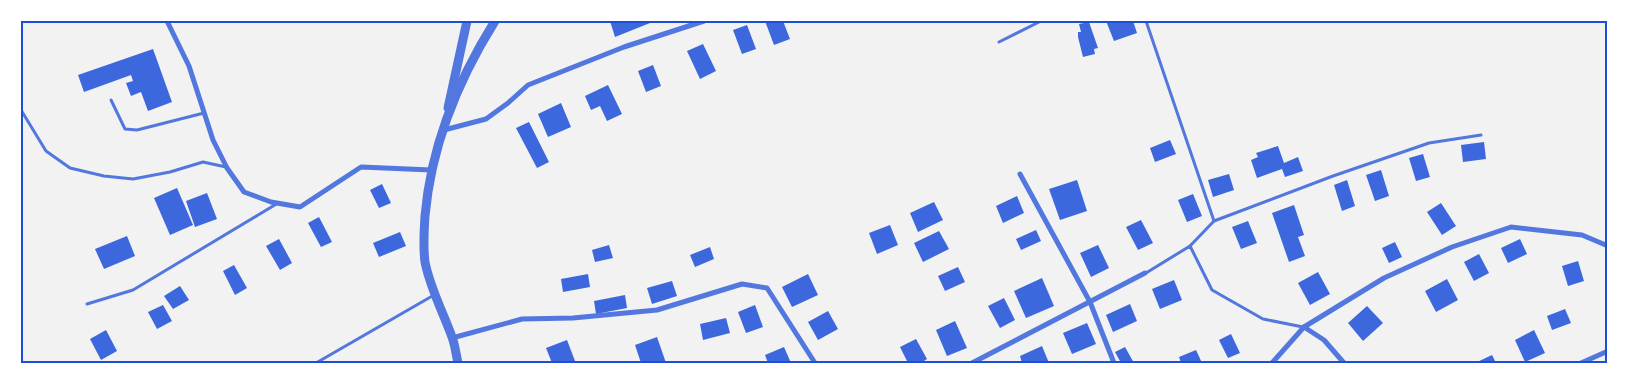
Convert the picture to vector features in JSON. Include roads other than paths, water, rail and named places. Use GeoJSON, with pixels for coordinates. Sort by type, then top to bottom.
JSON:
{"type":"FeatureCollection","features":[{"type":"Feature","properties":{"kind":"street"},"geometry":{"type":"LineString","coordinates":[[167,21],[189,66],[213,140],[227,168],[244,192],[278,203],[300,207],[361,167],[431,170]]}},
{"type":"Feature","properties":{"kind":"street"},"geometry":{"type":"LineString","coordinates":[[444,130],[468,21]]}},
{"type":"Feature","properties":{"kind":"street"},"geometry":{"type":"LineString","coordinates":[[458,363],[452,338],[435,295],[425,261],[424,228],[431,170],[444,130],[466,72],[495,21]]}},
{"type":"Feature","properties":{"kind":"street"},"geometry":{"type":"LineString","coordinates":[[444,130],[486,119],[528,85],[624,47],[704,21]]}},
{"type":"Feature","properties":{"kind":"street"},"geometry":{"type":"LineString","coordinates":[[1020,174],[1090,302],[1114,363]]}},
{"type":"Feature","properties":{"kind":"street"},"geometry":{"type":"LineString","coordinates":[[1272,363],[1304,327],[1384,278],[1452,247],[1511,227],[1582,235],[1608,246]]}},
{"type":"Feature","properties":{"kind":"street"},"geometry":{"type":"LineString","coordinates":[[972,363],[1145,273]]}},
{"type":"Feature","properties":{"kind":"street"},"geometry":{"type":"LineString","coordinates":[[452,338],[522,319],[573,318],[657,310],[742,284],[768,288],[815,363]]}},
{"type":"Feature","properties":{"kind":"street"},"geometry":{"type":"LineString","coordinates":[[1304,327],[1324,340],[1344,363]]}},
{"type":"Feature","properties":{"kind":"street"},"geometry":{"type":"LineString","coordinates":[[1581,363],[1608,351]]}},
{"type":"Feature","properties":{"kind":"lane"},"geometry":{"type":"LineString","coordinates":[[999,42],[1041,21]]}},
{"type":"Feature","properties":{"kind":"lane"},"geometry":{"type":"LineString","coordinates":[[1146,21],[1214,221]]}},
{"type":"Feature","properties":{"kind":"lane"},"geometry":{"type":"LineString","coordinates":[[111,100],[125,129],[137,130],[204,113]]}},
{"type":"Feature","properties":{"kind":"lane"},"geometry":{"type":"LineString","coordinates":[[21,110],[46,151],[70,168],[104,176],[133,178],[170,172],[203,162],[227,168]]}},
{"type":"Feature","properties":{"kind":"lane"},"geometry":{"type":"LineString","coordinates":[[1145,273],[1190,246],[1214,221],[1333,176],[1429,143],[1481,135]]}},
{"type":"Feature","properties":{"kind":"lane"},"geometry":{"type":"LineString","coordinates":[[87,304],[132,290],[278,203]]}},
{"type":"Feature","properties":{"kind":"lane"},"geometry":{"type":"LineString","coordinates":[[1190,246],[1212,290],[1263,319],[1304,327]]}},
{"type":"Feature","properties":{"kind":"lane"},"geometry":{"type":"LineString","coordinates":[[316,363],[435,295]]}}]}
